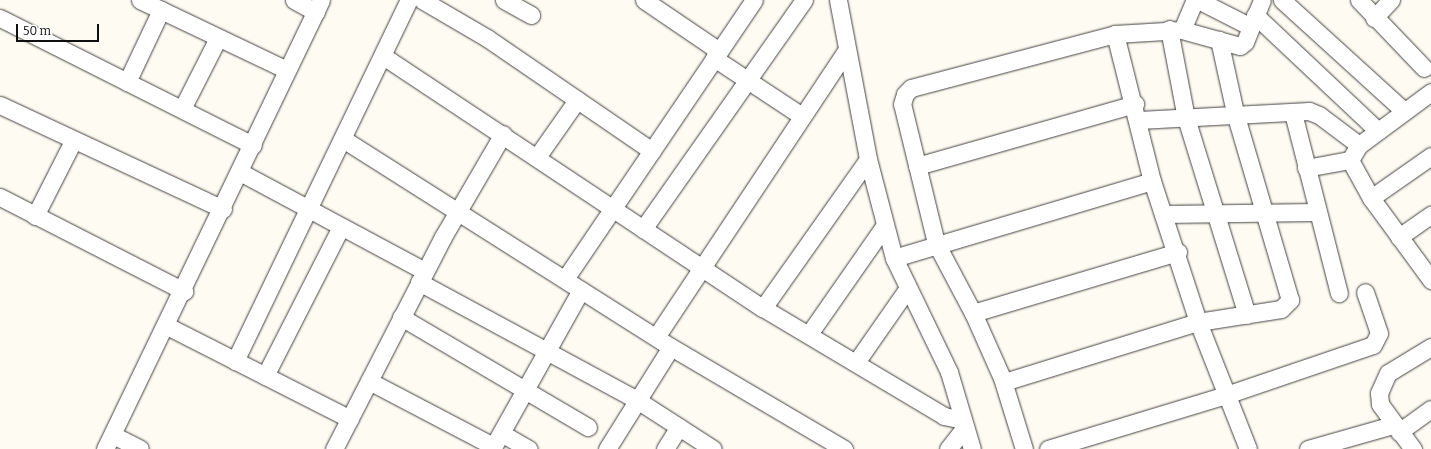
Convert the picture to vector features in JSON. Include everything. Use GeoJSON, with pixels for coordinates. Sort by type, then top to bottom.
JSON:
{"type":"FeatureCollection","features":[{"type":"Feature","properties":{"kind":"street"},"geometry":{"type":"LineString","coordinates":[[140,0],[287,70]]}},
{"type":"Feature","properties":{"kind":"street"},"geometry":{"type":"LineString","coordinates":[[140,449],[109,442],[223,210],[318,6],[294,0]]}},
{"type":"Feature","properties":{"kind":"street"},"geometry":{"type":"LineString","coordinates":[[235,360],[310,210],[409,0]]}},
{"type":"Feature","properties":{"kind":"street"},"geometry":{"type":"LineString","coordinates":[[422,0],[487,38],[652,151]]}},
{"type":"Feature","properties":{"kind":"street"},"geometry":{"type":"LineString","coordinates":[[504,0],[531,14]]}},
{"type":"Feature","properties":{"kind":"street"},"geometry":{"type":"LineString","coordinates":[[644,0],[717,54],[749,81],[802,116]]}},
{"type":"Feature","properties":{"kind":"street"},"geometry":{"type":"LineString","coordinates":[[565,279],[754,0]]}},
{"type":"Feature","properties":{"kind":"street"},"geometry":{"type":"LineString","coordinates":[[643,229],[749,81],[804,0]]}},
{"type":"Feature","properties":{"kind":"street"},"geometry":{"type":"LineString","coordinates":[[838,0],[846,51],[868,159],[894,258],[949,372],[972,449]]}},
{"type":"Feature","properties":{"kind":"street"},"geometry":{"type":"LineString","coordinates":[[1247,315],[1217,211],[1186,118],[1175,30],[1196,0],[1256,14],[1378,131]]}},
{"type":"Feature","properties":{"kind":"street"},"geometry":{"type":"LineString","coordinates":[[1282,0],[1404,111]]}},
{"type":"Feature","properties":{"kind":"street"},"geometry":{"type":"LineString","coordinates":[[1359,0],[1374,18],[1424,68]]}},
{"type":"Feature","properties":{"kind":"street"},"geometry":{"type":"LineString","coordinates":[[1374,18],[1391,0]]}},
{"type":"Feature","properties":{"kind":"street"},"geometry":{"type":"LineString","coordinates":[[127,82],[161,10]]}},
{"type":"Feature","properties":{"kind":"street"},"geometry":{"type":"LineString","coordinates":[[1024,449],[1004,382],[973,313],[936,243],[902,104],[911,88],[1115,34],[1175,30],[1243,45],[1256,14]]}},
{"type":"Feature","properties":{"kind":"street"},"geometry":{"type":"LineString","coordinates":[[0,18],[253,145]]}},
{"type":"Feature","properties":{"kind":"street"},"geometry":{"type":"LineString","coordinates":[[1115,34],[1137,112],[1152,181],[1178,252],[1198,322],[1229,394],[1248,449]]}},
{"type":"Feature","properties":{"kind":"street"},"geometry":{"type":"LineString","coordinates":[[182,109],[218,38]]}},
{"type":"Feature","properties":{"kind":"street"},"geometry":{"type":"LineString","coordinates":[[1004,382],[1198,322],[1281,309],[1290,300],[1266,212],[1236,116],[1219,40]]}},
{"type":"Feature","properties":{"kind":"street"},"geometry":{"type":"LineString","coordinates":[[656,337],[846,51]]}},
{"type":"Feature","properties":{"kind":"street"},"geometry":{"type":"LineString","coordinates":[[383,56],[503,134],[613,210],[763,308],[858,361],[944,416],[964,423]]}},
{"type":"Feature","properties":{"kind":"street"},"geometry":{"type":"LineString","coordinates":[[1350,160],[1359,144],[1431,92]]}},
{"type":"Feature","properties":{"kind":"street"},"geometry":{"type":"LineString","coordinates":[[537,157],[577,100]]}},
{"type":"Feature","properties":{"kind":"street"},"geometry":{"type":"LineString","coordinates":[[0,105],[73,141],[223,210]]}},
{"type":"Feature","properties":{"kind":"street"},"geometry":{"type":"LineString","coordinates":[[917,166],[1137,112],[1186,118],[1315,112],[1359,144]]}},
{"type":"Feature","properties":{"kind":"street"},"geometry":{"type":"LineString","coordinates":[[1293,113],[1317,212],[1339,293]]}},
{"type":"Feature","properties":{"kind":"street"},"geometry":{"type":"LineString","coordinates":[[334,449],[422,276],[503,134]]}},
{"type":"Feature","properties":{"kind":"street"},"geometry":{"type":"LineString","coordinates":[[343,139],[671,347],[844,449]]}},
{"type":"Feature","properties":{"kind":"street"},"geometry":{"type":"LineString","coordinates":[[35,216],[73,141]]}},
{"type":"Feature","properties":{"kind":"street"},"geometry":{"type":"LineString","coordinates":[[1371,198],[1431,156]]}},
{"type":"Feature","properties":{"kind":"street"},"geometry":{"type":"LineString","coordinates":[[763,308],[868,159]]}},
{"type":"Feature","properties":{"kind":"street"},"geometry":{"type":"LineString","coordinates":[[1306,168],[1350,160]]}},
{"type":"Feature","properties":{"kind":"street"},"geometry":{"type":"LineString","coordinates":[[1350,160],[1371,198],[1431,278]]}},
{"type":"Feature","properties":{"kind":"street"},"geometry":{"type":"LineString","coordinates":[[240,172],[341,227],[547,350],[637,400],[713,449]]}},
{"type":"Feature","properties":{"kind":"street"},"geometry":{"type":"LineString","coordinates":[[894,258],[936,243],[1152,181]]}},
{"type":"Feature","properties":{"kind":"street"},"geometry":{"type":"LineString","coordinates":[[0,197],[184,291]]}},
{"type":"Feature","properties":{"kind":"street"},"geometry":{"type":"LineString","coordinates":[[1163,214],[1217,211],[1317,212]]}},
{"type":"Feature","properties":{"kind":"street"},"geometry":{"type":"LineString","coordinates":[[1399,237],[1431,215]]}},
{"type":"Feature","properties":{"kind":"street"},"geometry":{"type":"LineString","coordinates":[[809,334],[885,225]]}},
{"type":"Feature","properties":{"kind":"street"},"geometry":{"type":"LineString","coordinates":[[265,376],[341,227]]}},
{"type":"Feature","properties":{"kind":"street"},"geometry":{"type":"LineString","coordinates":[[973,313],[1178,252]]}},
{"type":"Feature","properties":{"kind":"street"},"geometry":{"type":"LineString","coordinates":[[858,361],[908,288]]}},
{"type":"Feature","properties":{"kind":"street"},"geometry":{"type":"LineString","coordinates":[[495,443],[580,290]]}},
{"type":"Feature","properties":{"kind":"street"},"geometry":{"type":"LineString","coordinates":[[1048,449],[1229,394],[1373,345],[1379,333],[1365,292]]}},
{"type":"Feature","properties":{"kind":"street"},"geometry":{"type":"LineString","coordinates":[[401,317],[588,427]]}},
{"type":"Feature","properties":{"kind":"street"},"geometry":{"type":"LineString","coordinates":[[167,326],[350,419]]}},
{"type":"Feature","properties":{"kind":"street"},"geometry":{"type":"LineString","coordinates":[[607,449],[671,347]]}},
{"type":"Feature","properties":{"kind":"street"},"geometry":{"type":"LineString","coordinates":[[1413,449],[1396,428],[1380,404],[1381,383],[1388,373],[1431,347]]}},
{"type":"Feature","properties":{"kind":"street"},"geometry":{"type":"LineString","coordinates":[[369,381],[495,443],[529,449]]}},
{"type":"Feature","properties":{"kind":"street"},"geometry":{"type":"LineString","coordinates":[[1308,449],[1396,428],[1431,409]]}},
{"type":"Feature","properties":{"kind":"street"},"geometry":{"type":"LineString","coordinates":[[948,449],[964,423]]}},
{"type":"Feature","properties":{"kind":"street"},"geometry":{"type":"LineString","coordinates":[[665,449],[679,427]]}}]}
